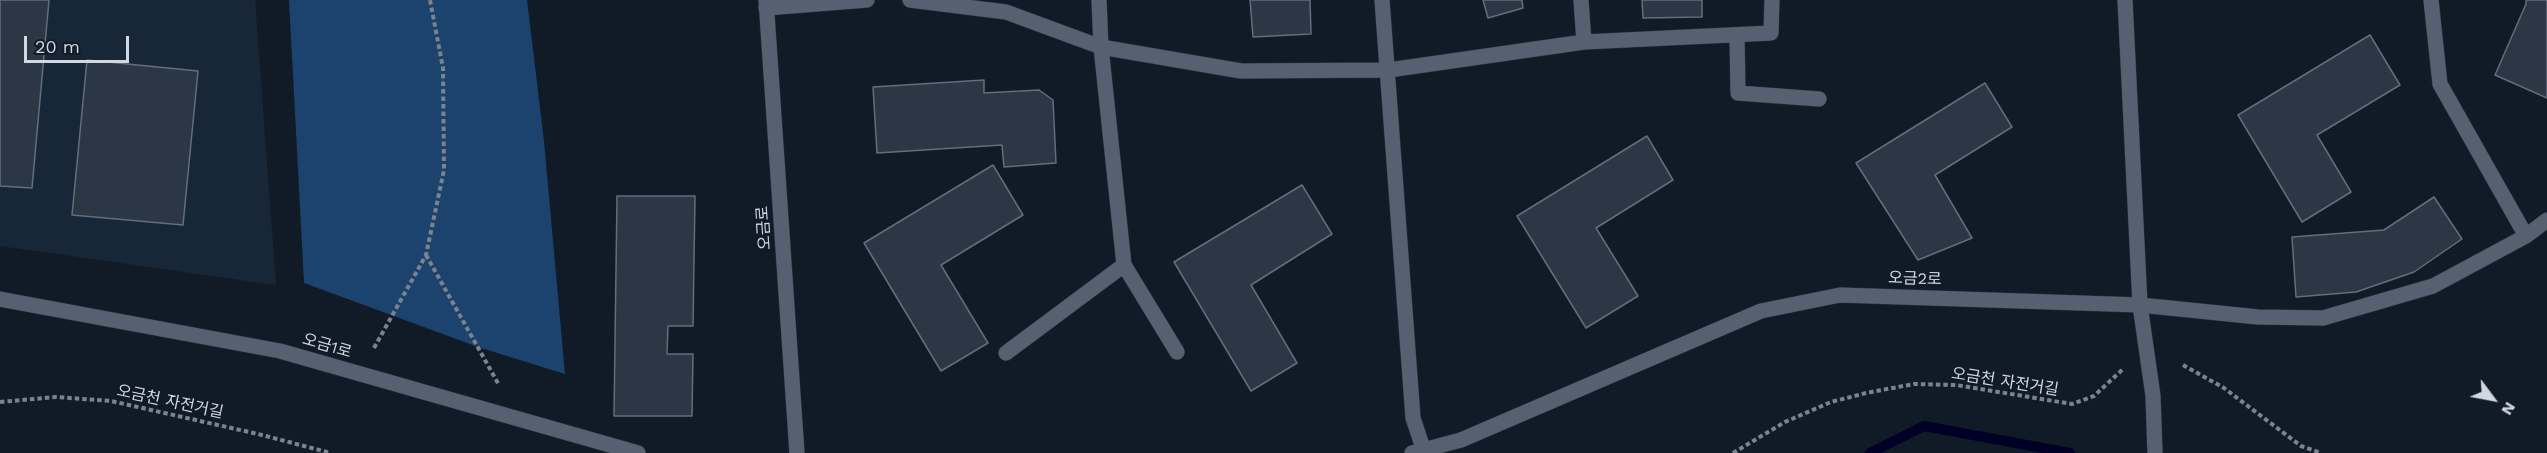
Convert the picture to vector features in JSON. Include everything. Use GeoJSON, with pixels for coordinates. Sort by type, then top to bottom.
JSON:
{"type":"FeatureCollection","features":[{"type":"Feature","properties":{"kind":"street"},"geometry":{"type":"LineString","coordinates":[[766,4],[867,0]]}},
{"type":"Feature","properties":{"kind":"street"},"geometry":{"type":"LineString","coordinates":[[910,0],[1006,12],[1101,47],[1241,71],[1389,70],[1584,42],[1771,33],[1772,0]]}},
{"type":"Feature","properties":{"kind":"street"},"geometry":{"type":"LineString","coordinates":[[1099,0],[1101,47],[1124,266],[1177,352]]}},
{"type":"Feature","properties":{"kind":"street"},"geometry":{"type":"LineString","coordinates":[[1382,0],[1389,70],[1413,418],[1420,452]]}},
{"type":"Feature","properties":{"kind":"street"},"geometry":{"type":"LineString","coordinates":[[1581,0],[1584,42]]}},
{"type":"Feature","properties":{"kind":"street"},"geometry":{"type":"LineString","coordinates":[[2125,0],[2140,305],[2153,396],[2155,453]]}},
{"type":"Feature","properties":{"kind":"street"},"geometry":{"type":"LineString","coordinates":[[2431,0],[2440,84],[2526,236]]}},
{"type":"Feature","properties":{"kind":"street","name":"오금로"},"geometry":{"type":"LineString","coordinates":[[766,4],[797,453]]}},
{"type":"Feature","properties":{"kind":"street"},"geometry":{"type":"LineString","coordinates":[[1737,36],[1738,93],[1819,99]]}},
{"type":"Feature","properties":{"kind":"street","name":"오금2로"},"geometry":{"type":"LineString","coordinates":[[1420,452],[1461,440],[1761,311],[1840,295],[2140,305],[2258,317],[2323,318],[2433,286],[2526,236],[2547,219]]}},
{"type":"Feature","properties":{"kind":"street"},"geometry":{"type":"LineString","coordinates":[[1006,353],[1124,266]]}},
{"type":"Feature","properties":{"kind":"street","name":"오금1로"},"geometry":{"type":"LineString","coordinates":[[0,299],[280,351],[638,453]]}},
{"type":"Feature","properties":{"kind":"path"},"geometry":{"type":"LineString","coordinates":[[375,348],[426,255],[444,170],[443,68],[430,0]]}},
{"type":"Feature","properties":{"kind":"path"},"geometry":{"type":"LineString","coordinates":[[426,255],[501,389]]}},
{"type":"Feature","properties":{"kind":"path","name":"오금천 자전거길"},"geometry":{"type":"LineString","coordinates":[[1733,453],[1785,422],[1832,402],[1866,393],[1914,384],[1956,385],[2072,404],[2094,396],[2131,362]]}},
{"type":"Feature","properties":{"kind":"path"},"geometry":{"type":"LineString","coordinates":[[2182,365],[2224,388],[2301,446],[2320,453]]}},
{"type":"Feature","properties":{"kind":"path","name":"오금천 자전거길"},"geometry":{"type":"LineString","coordinates":[[0,402],[56,397],[111,402],[258,434],[332,453]]}},
{"type":"Feature","properties":{"kind":"shaded area"},"geometry":{"type":"Polygon","coordinates":[[[0,0],[255,0],[276,285],[0,246],[0,0]]]}},
{"type":"Feature","properties":{"kind":"shaded area"},"geometry":{"type":"Polygon","coordinates":[[[289,0],[527,0],[544,141],[565,374],[478,347],[304,283],[289,0]]]}},
{"type":"Feature","properties":{"kind":"building"},"geometry":{"type":"Polygon","coordinates":[[[0,0],[49,0],[32,188],[0,186],[0,0]]]}},
{"type":"Feature","properties":{"kind":"building"},"geometry":{"type":"Polygon","coordinates":[[[1250,0],[1310,0],[1311,34],[1253,37],[1250,0]]]}},
{"type":"Feature","properties":{"kind":"building"},"geometry":{"type":"Polygon","coordinates":[[[1483,0],[1522,0],[1523,8],[1488,18],[1483,0]]]}},
{"type":"Feature","properties":{"kind":"building"},"geometry":{"type":"Polygon","coordinates":[[[1642,0],[1702,0],[1702,17],[1643,18],[1642,0]]]}},
{"type":"Feature","properties":{"kind":"building"},"geometry":{"type":"Polygon","coordinates":[[[2526,0],[2547,0],[2547,98],[2495,75],[2526,0]]]}},
{"type":"Feature","properties":{"kind":"building"},"geometry":{"type":"Polygon","coordinates":[[[2370,35],[2400,85],[2317,135],[2351,192],[2302,222],[2238,115],[2370,35]]]}},
{"type":"Feature","properties":{"kind":"building"},"geometry":{"type":"Polygon","coordinates":[[[87,60],[198,71],[183,225],[72,215],[87,60]]]}},
{"type":"Feature","properties":{"kind":"building"},"geometry":{"type":"Polygon","coordinates":[[[984,80],[984,93],[1039,90],[1053,100],[1056,163],[1004,167],[1002,145],[877,153],[873,87],[984,80]]]}},
{"type":"Feature","properties":{"kind":"building"},"geometry":{"type":"Polygon","coordinates":[[[1985,83],[2012,127],[1935,175],[1972,238],[1918,260],[1856,163],[1985,83]]]}},
{"type":"Feature","properties":{"kind":"building"},"geometry":{"type":"Polygon","coordinates":[[[1647,136],[1673,180],[1596,228],[1638,296],[1586,328],[1517,216],[1647,136]]]}},
{"type":"Feature","properties":{"kind":"building"},"geometry":{"type":"Polygon","coordinates":[[[993,165],[1023,215],[941,265],[988,343],[941,371],[864,243],[993,165]]]}},
{"type":"Feature","properties":{"kind":"building"},"geometry":{"type":"Polygon","coordinates":[[[1302,185],[1332,234],[1251,285],[1297,363],[1251,391],[1174,262],[1302,185]]]}},
{"type":"Feature","properties":{"kind":"building"},"geometry":{"type":"Polygon","coordinates":[[[617,196],[695,196],[693,326],[668,326],[667,354],[693,354],[692,416],[614,416],[617,196]]]}},
{"type":"Feature","properties":{"kind":"building"},"geometry":{"type":"Polygon","coordinates":[[[2434,197],[2462,239],[2414,272],[2356,292],[2296,297],[2292,237],[2384,230],[2434,197]]]}},
{"type":"Feature","properties":{"kind":"waterway"},"geometry":{"type":"LineString","coordinates":[[1870,453],[1924,426],[2070,453]]}}]}
